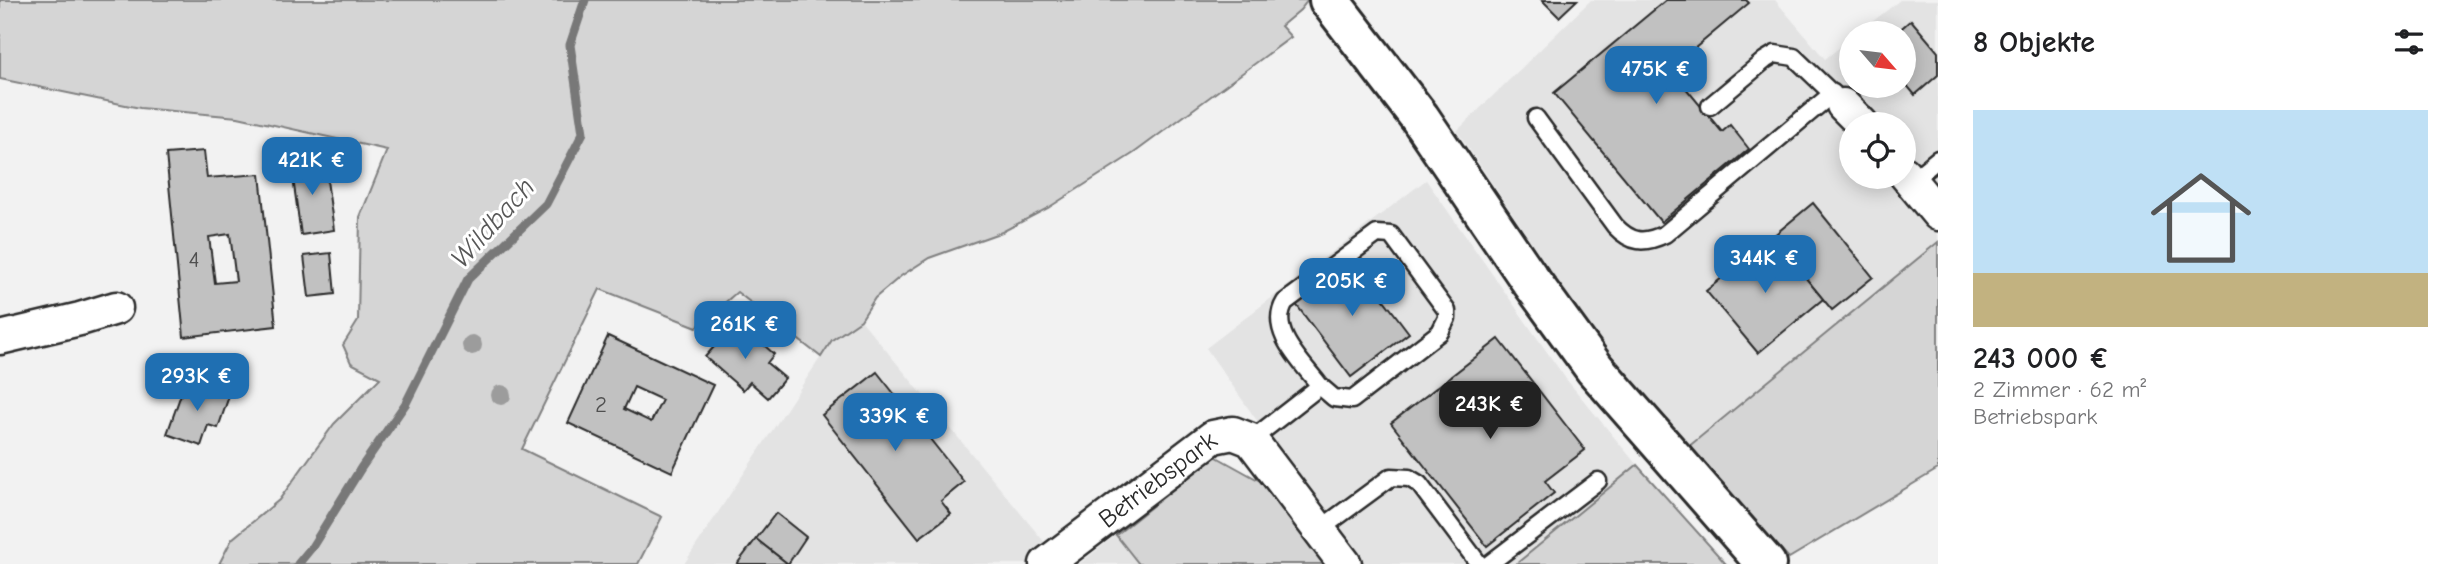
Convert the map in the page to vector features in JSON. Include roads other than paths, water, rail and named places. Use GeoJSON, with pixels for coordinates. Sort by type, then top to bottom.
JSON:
{"type":"FeatureCollection","features":[{"type":"Feature","properties":{"kind":"main road"},"geometry":{"type":"LineString","coordinates":[[1329,0],[1420,118],[1595,369],[1766,564]]}},
{"type":"Feature","properties":{"kind":"street"},"geometry":{"type":"LineString","coordinates":[[1916,188],[1938,214]]}},
{"type":"Feature","properties":{"kind":"street"},"geometry":{"type":"LineString","coordinates":[[0,338],[117,308]]}},
{"type":"Feature","properties":{"kind":"street","name":"Betriebspark"},"geometry":{"type":"LineString","coordinates":[[1046,564],[1213,437],[1233,433],[1251,440],[1345,564]]}},
{"type":"Feature","properties":{"kind":"lane"},"geometry":{"type":"LineString","coordinates":[[1535,118],[1615,226],[1630,240],[1647,242],[1665,234],[1846,107],[1794,57],[1776,54],[1710,106]]}},
{"type":"Feature","properties":{"kind":"lane"},"geometry":{"type":"LineString","coordinates":[[1916,172],[1938,159]]}},
{"type":"Feature","properties":{"kind":"lane"},"geometry":{"type":"LineString","coordinates":[[1377,234],[1391,235],[1447,311],[1445,326],[1352,400],[1334,398],[1320,386],[1280,332],[1279,316],[1282,307],[1285,302],[1377,234]]}},
{"type":"Feature","properties":{"kind":"lane"},"geometry":{"type":"LineString","coordinates":[[1251,440],[1320,386]]}},
{"type":"Feature","properties":{"kind":"lane"},"geometry":{"type":"LineString","coordinates":[[1319,530],[1391,477],[1409,478],[1419,484],[1479,564]]}},
{"type":"Feature","properties":{"kind":"lane"},"geometry":{"type":"LineString","coordinates":[[1489,564],[1598,481]]}},
{"type":"Feature","properties":{"kind":"waterway","name":"Wildbach"},"geometry":{"type":"LineString","coordinates":[[298,564],[312,547],[361,468],[406,403],[468,279],[546,204],[583,133],[570,45],[585,0]]}}]}
